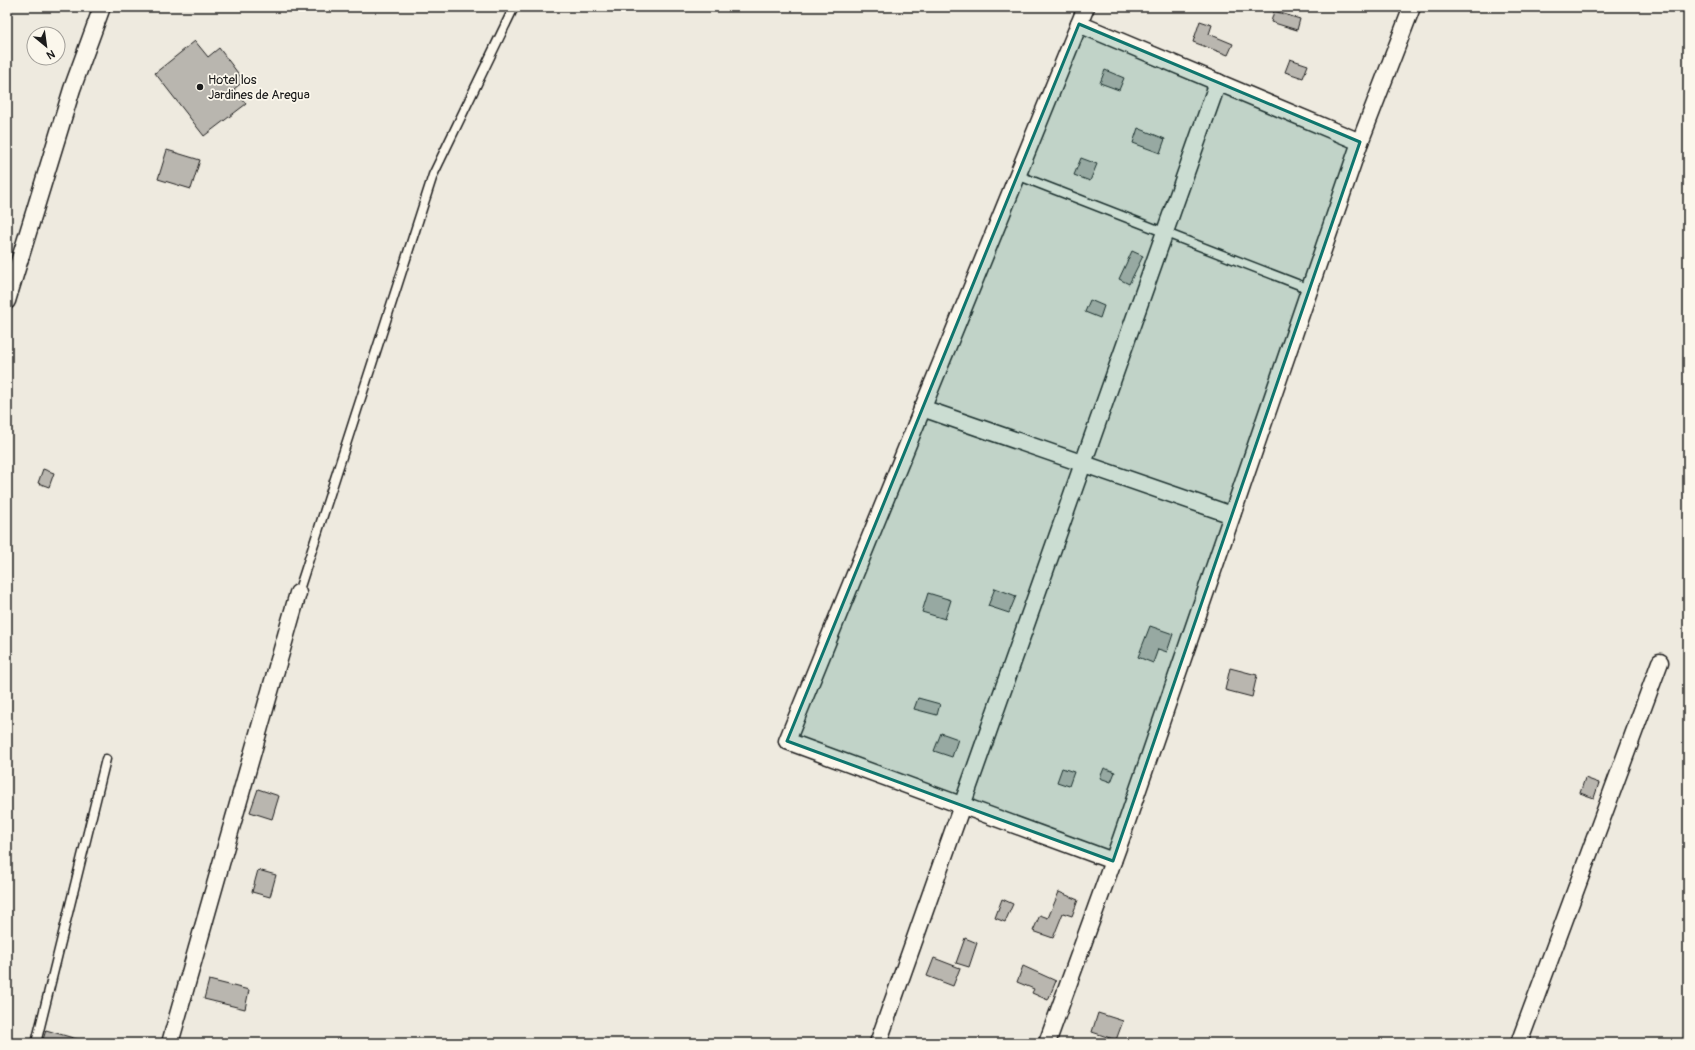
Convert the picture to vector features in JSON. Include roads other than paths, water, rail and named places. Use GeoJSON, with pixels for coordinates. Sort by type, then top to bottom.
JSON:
{"type":"FeatureCollection","features":[{"type":"Feature","properties":{"kind":"street"},"geometry":{"type":"LineString","coordinates":[[7,301],[72,89],[102,7]]}},
{"type":"Feature","properties":{"kind":"street"},"geometry":{"type":"LineString","coordinates":[[1086,7],[786,741],[1113,860]]}},
{"type":"Feature","properties":{"kind":"street"},"geometry":{"type":"LineString","coordinates":[[1047,1043],[1113,860],[1360,142],[1412,7]]}},
{"type":"Feature","properties":{"kind":"street"},"geometry":{"type":"LineString","coordinates":[[1079,24],[1360,142]]}},
{"type":"Feature","properties":{"kind":"street"},"geometry":{"type":"LineString","coordinates":[[878,1043],[1218,82]]}},
{"type":"Feature","properties":{"kind":"street"},"geometry":{"type":"LineString","coordinates":[[922,408],[1232,515]]}},
{"type":"Feature","properties":{"kind":"street"},"geometry":{"type":"LineString","coordinates":[[170,1043],[298,593]]}},
{"type":"Feature","properties":{"kind":"street"},"geometry":{"type":"LineString","coordinates":[[1519,1043],[1660,662]]}},
{"type":"Feature","properties":{"kind":"lane"},"geometry":{"type":"LineString","coordinates":[[298,593],[433,175],[514,7]]}},
{"type":"Feature","properties":{"kind":"lane"},"geometry":{"type":"LineString","coordinates":[[1018,175],[1310,289]]}},
{"type":"Feature","properties":{"kind":"lane"},"geometry":{"type":"LineString","coordinates":[[36,1043],[106,758]]}},
{"type":"Feature","properties":{"kind":"place","name":"Hotel los Jardines de Aregua"},"geometry":{"type":"Point","coordinates":[200,87]}}]}
